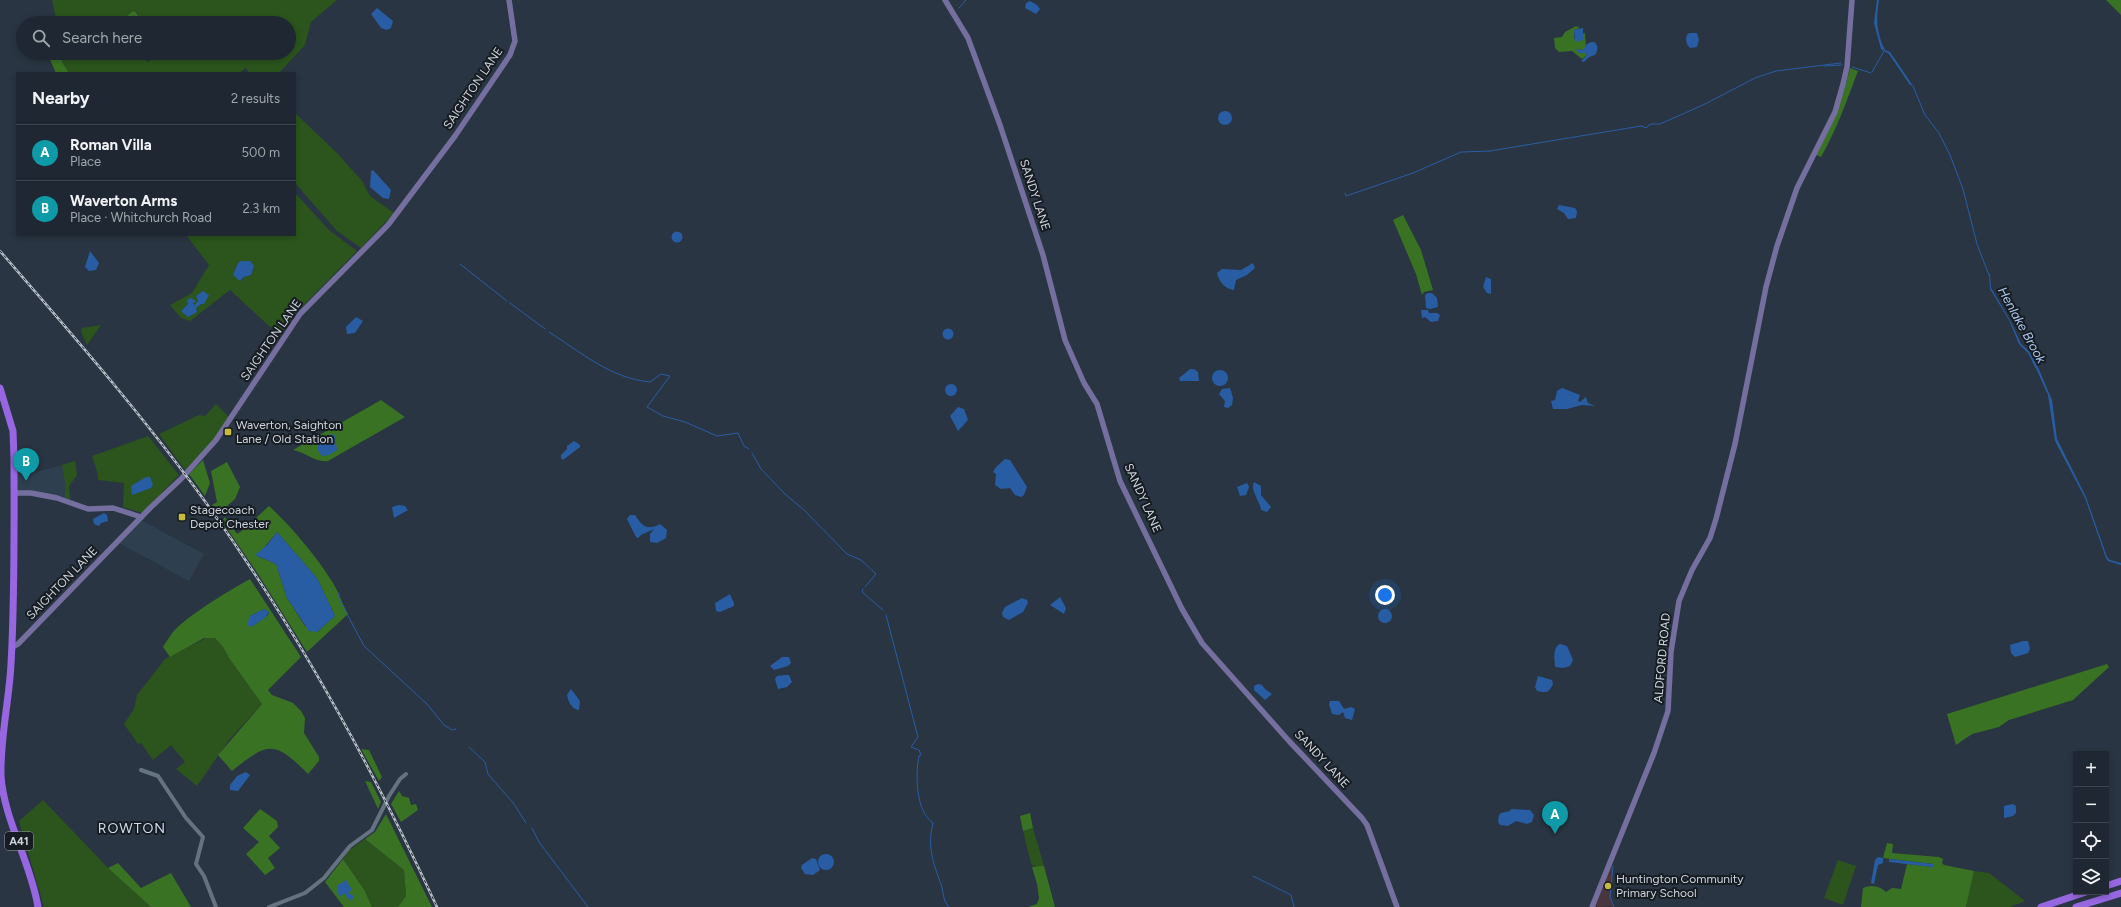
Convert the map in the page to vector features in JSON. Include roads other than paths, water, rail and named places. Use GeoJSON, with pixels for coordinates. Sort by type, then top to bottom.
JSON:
{"type":"FeatureCollection","features":[{"type":"Feature","properties":{"kind":"highway","name":"A41"},"geometry":{"type":"LineString","coordinates":[[0,388],[13,431],[14,493],[12,647],[11,665],[2,722],[2,788],[28,865],[38,907]]}},
{"type":"Feature","properties":{"kind":"highway"},"geometry":{"type":"LineString","coordinates":[[2109,885],[2121,881]]}},
{"type":"Feature","properties":{"kind":"highway"},"geometry":{"type":"LineString","coordinates":[[2076,907],[2121,892]]}},
{"type":"Feature","properties":{"kind":"highway"},"geometry":{"type":"LineString","coordinates":[[2041,907],[2077,895]]}},
{"type":"Feature","properties":{"kind":"street","name":"SAIGHTON LANE"},"geometry":{"type":"LineString","coordinates":[[12,647],[18,644],[188,472],[216,440],[300,314],[388,225],[455,136],[510,56],[515,40],[509,0]]}},
{"type":"Feature","properties":{"kind":"street","name":"SANDY LANE"},"geometry":{"type":"LineString","coordinates":[[945,0],[968,38],[1000,125],[1044,255],[1065,340],[1097,404],[1120,481],[1182,609],[1202,643],[1367,825],[1397,907]]}},
{"type":"Feature","properties":{"kind":"street","name":"ALDFORD ROAD"},"geometry":{"type":"LineString","coordinates":[[1592,907],[1654,753],[1668,711],[1671,652],[1679,601],[1689,576],[1710,538],[1737,433],[1766,287],[1777,246],[1797,188],[1835,112],[1847,67],[1852,0]]}},
{"type":"Feature","properties":{"kind":"street"},"geometry":{"type":"LineString","coordinates":[[14,493],[57,498],[88,509],[113,508],[141,518]]}},
{"type":"Feature","properties":{"kind":"street"},"geometry":{"type":"LineString","coordinates":[[140,770],[158,776],[186,818],[203,837],[196,864],[204,876],[216,907]]}},
{"type":"Feature","properties":{"kind":"street"},"geometry":{"type":"LineString","coordinates":[[269,907],[300,896],[324,878],[350,846],[372,830],[389,796],[400,778],[406,774]]}},
{"type":"Feature","properties":{"kind":"water"},"geometry":{"type":"Polygon","coordinates":[[[1877,0],[1879,0],[1877,13],[1878,31],[1882,43],[1885,50],[1890,52],[1913,86],[1910,85],[1889,54],[1881,49],[1874,23],[1877,0]]]}},
{"type":"Feature","properties":{"kind":"water"},"geometry":{"type":"Polygon","coordinates":[[[1030,1],[1037,5],[1040,9],[1036,14],[1025,8],[1026,3],[1030,1]]]}},
{"type":"Feature","properties":{"kind":"water"},"geometry":{"type":"Polygon","coordinates":[[[377,8],[393,21],[391,28],[387,30],[381,28],[371,14],[377,8]]]}},
{"type":"Feature","properties":{"kind":"water"},"geometry":{"type":"Polygon","coordinates":[[[1583,28],[1583,40],[1575,42],[1574,30],[1583,28]]]}},
{"type":"Feature","properties":{"kind":"water"},"geometry":{"type":"Polygon","coordinates":[[[1689,33],[1697,33],[1699,40],[1697,47],[1690,48],[1687,45],[1686,36],[1689,33]]]}},
{"type":"Feature","properties":{"kind":"water"},"geometry":{"type":"Polygon","coordinates":[[[1594,42],[1598,48],[1595,55],[1589,57],[1584,62],[1581,61],[1587,55],[1586,53],[1579,53],[1576,50],[1583,50],[1587,44],[1594,42]]]}},
{"type":"Feature","properties":{"kind":"water"},"geometry":{"type":"Polygon","coordinates":[[[1225,111],[1230,113],[1232,118],[1230,123],[1225,125],[1220,123],[1218,118],[1220,113],[1225,111]]]}},
{"type":"Feature","properties":{"kind":"water"},"geometry":{"type":"Polygon","coordinates":[[[373,170],[391,190],[389,199],[383,198],[370,187],[371,171],[373,170]]]}},
{"type":"Feature","properties":{"kind":"water"},"geometry":{"type":"Polygon","coordinates":[[[1559,205],[1575,208],[1577,211],[1576,218],[1568,219],[1564,213],[1557,209],[1559,205]]]}},
{"type":"Feature","properties":{"kind":"water"},"geometry":{"type":"Polygon","coordinates":[[[677,231],[681,233],[683,237],[681,241],[677,243],[673,241],[671,237],[673,233],[677,231]]]}},
{"type":"Feature","properties":{"kind":"water"},"geometry":{"type":"Polygon","coordinates":[[[90,251],[99,263],[96,270],[89,271],[85,267],[90,251]]]}},
{"type":"Feature","properties":{"kind":"water"},"geometry":{"type":"Polygon","coordinates":[[[241,261],[250,261],[254,266],[251,275],[244,277],[240,281],[233,275],[238,263],[241,261]]]}},
{"type":"Feature","properties":{"kind":"water"},"geometry":{"type":"Polygon","coordinates":[[[1253,263],[1255,268],[1247,275],[1236,280],[1234,290],[1225,287],[1219,279],[1217,273],[1222,269],[1241,270],[1253,263]]]}},
{"type":"Feature","properties":{"kind":"water"},"geometry":{"type":"Polygon","coordinates":[[[1989,274],[1991,288],[2010,320],[2021,344],[2028,350],[2037,365],[2052,400],[2057,439],[2086,497],[2107,557],[2110,560],[2121,563],[2121,565],[2108,561],[2106,558],[2085,498],[2055,441],[2048,395],[2028,353],[2019,344],[2009,320],[1990,289],[1989,274]]]}},
{"type":"Feature","properties":{"kind":"water"},"geometry":{"type":"Polygon","coordinates":[[[1486,277],[1491,279],[1491,294],[1487,293],[1483,287],[1486,277]]]}},
{"type":"Feature","properties":{"kind":"water"},"geometry":{"type":"Polygon","coordinates":[[[203,291],[209,295],[204,304],[201,304],[196,308],[197,312],[188,317],[181,311],[188,304],[187,300],[191,298],[196,301],[193,303],[194,305],[198,301],[196,296],[203,291]]]}},
{"type":"Feature","properties":{"kind":"water"},"geometry":{"type":"Polygon","coordinates":[[[1432,293],[1437,298],[1438,307],[1430,309],[1426,308],[1425,295],[1432,293]]]}},
{"type":"Feature","properties":{"kind":"water"},"geometry":{"type":"Polygon","coordinates":[[[1421,310],[1428,310],[1429,313],[1437,313],[1440,315],[1438,321],[1431,322],[1425,317],[1422,318],[1421,310]]]}},
{"type":"Feature","properties":{"kind":"water"},"geometry":{"type":"Polygon","coordinates":[[[356,317],[363,321],[355,333],[347,334],[346,327],[356,317]]]}},
{"type":"Feature","properties":{"kind":"water"},"geometry":{"type":"Polygon","coordinates":[[[948,328],[952,330],[954,334],[952,338],[948,340],[944,338],[942,334],[944,330],[948,328]]]}},
{"type":"Feature","properties":{"kind":"water"},"geometry":{"type":"Polygon","coordinates":[[[1190,369],[1194,369],[1198,372],[1199,381],[1180,381],[1179,378],[1190,369]]]}},
{"type":"Feature","properties":{"kind":"water"},"geometry":{"type":"Polygon","coordinates":[[[1220,370],[1226,372],[1228,378],[1226,384],[1220,386],[1214,384],[1212,378],[1214,372],[1220,370]]]}},
{"type":"Feature","properties":{"kind":"water"},"geometry":{"type":"Polygon","coordinates":[[[949,384],[953,384],[957,390],[953,396],[949,396],[945,392],[945,388],[949,384]]]}},
{"type":"Feature","properties":{"kind":"water"},"geometry":{"type":"Polygon","coordinates":[[[1230,388],[1233,398],[1232,405],[1228,408],[1224,407],[1225,401],[1219,394],[1222,389],[1230,388]]]}},
{"type":"Feature","properties":{"kind":"water"},"geometry":{"type":"Polygon","coordinates":[[[1562,388],[1580,395],[1578,401],[1580,402],[1586,397],[1588,403],[1595,406],[1582,405],[1567,409],[1553,409],[1551,401],[1555,400],[1557,391],[1562,388]]]}},
{"type":"Feature","properties":{"kind":"water"},"geometry":{"type":"Polygon","coordinates":[[[958,407],[964,409],[968,420],[958,431],[950,416],[958,407]]]}},
{"type":"Feature","properties":{"kind":"water"},"geometry":{"type":"Polygon","coordinates":[[[332,434],[335,436],[337,450],[329,455],[322,456],[318,448],[319,442],[332,434]]]}},
{"type":"Feature","properties":{"kind":"water"},"geometry":{"type":"Polygon","coordinates":[[[574,441],[580,445],[580,447],[563,460],[561,455],[567,449],[567,446],[574,441]]]}},
{"type":"Feature","properties":{"kind":"water"},"geometry":{"type":"Polygon","coordinates":[[[1005,459],[1010,460],[1027,487],[1024,495],[1021,497],[1015,495],[1010,488],[1001,489],[995,485],[996,474],[993,472],[1005,459]]]}},
{"type":"Feature","properties":{"kind":"water"},"geometry":{"type":"Polygon","coordinates":[[[146,477],[150,477],[153,485],[151,488],[132,495],[131,486],[146,477]]]}},
{"type":"Feature","properties":{"kind":"water"},"geometry":{"type":"Polygon","coordinates":[[[1254,482],[1261,486],[1261,495],[1271,507],[1267,512],[1261,510],[1253,489],[1254,482]]]}},
{"type":"Feature","properties":{"kind":"water"},"geometry":{"type":"Polygon","coordinates":[[[1247,483],[1249,487],[1246,495],[1240,496],[1237,487],[1247,483]]]}},
{"type":"Feature","properties":{"kind":"water"},"geometry":{"type":"Polygon","coordinates":[[[399,505],[405,506],[408,510],[394,518],[392,507],[399,505]]]}},
{"type":"Feature","properties":{"kind":"water"},"geometry":{"type":"Polygon","coordinates":[[[104,513],[107,515],[108,521],[101,523],[99,526],[94,524],[93,519],[104,513]]]}},
{"type":"Feature","properties":{"kind":"water"},"geometry":{"type":"Polygon","coordinates":[[[630,515],[635,515],[643,525],[648,527],[660,524],[667,530],[666,538],[657,543],[650,542],[650,534],[654,529],[638,538],[636,537],[627,519],[630,515]]]}},
{"type":"Feature","properties":{"kind":"water"},"geometry":{"type":"Polygon","coordinates":[[[277,532],[317,578],[335,616],[317,632],[309,631],[287,598],[276,564],[255,555],[267,545],[277,532]]]}},
{"type":"Feature","properties":{"kind":"water"},"geometry":{"type":"Polygon","coordinates":[[[730,594],[734,606],[720,612],[716,611],[715,603],[730,594]]]}},
{"type":"Feature","properties":{"kind":"water"},"geometry":{"type":"Polygon","coordinates":[[[1060,597],[1066,608],[1064,614],[1050,605],[1060,597]]]}},
{"type":"Feature","properties":{"kind":"water"},"geometry":{"type":"Polygon","coordinates":[[[1022,598],[1027,600],[1028,603],[1023,612],[1009,620],[1003,617],[1002,613],[1005,607],[1022,598]]]}},
{"type":"Feature","properties":{"kind":"water"},"geometry":{"type":"Polygon","coordinates":[[[264,609],[269,612],[265,618],[251,627],[247,625],[250,616],[264,609]]]}},
{"type":"Feature","properties":{"kind":"water"},"geometry":{"type":"Polygon","coordinates":[[[1382,609],[1388,609],[1392,613],[1392,619],[1388,623],[1382,623],[1378,619],[1378,613],[1382,609]]]}},
{"type":"Feature","properties":{"kind":"water"},"geometry":{"type":"Polygon","coordinates":[[[2028,641],[2030,649],[2028,653],[2015,657],[2011,653],[2010,645],[2028,641]]]}},
{"type":"Feature","properties":{"kind":"water"},"geometry":{"type":"Polygon","coordinates":[[[1560,644],[1567,646],[1573,660],[1570,666],[1563,668],[1555,667],[1555,651],[1557,646],[1560,644]]]}},
{"type":"Feature","properties":{"kind":"water"},"geometry":{"type":"Polygon","coordinates":[[[782,657],[789,657],[791,663],[788,666],[774,670],[770,666],[782,657]]]}},
{"type":"Feature","properties":{"kind":"water"},"geometry":{"type":"Polygon","coordinates":[[[789,675],[792,682],[787,687],[778,689],[775,679],[777,676],[789,675]]]}},
{"type":"Feature","properties":{"kind":"water"},"geometry":{"type":"Polygon","coordinates":[[[1538,676],[1552,680],[1553,684],[1549,691],[1537,691],[1535,687],[1538,676]]]}},
{"type":"Feature","properties":{"kind":"water"},"geometry":{"type":"Polygon","coordinates":[[[1258,684],[1262,685],[1272,694],[1265,700],[1254,690],[1254,686],[1258,684]]]}},
{"type":"Feature","properties":{"kind":"water"},"geometry":{"type":"Polygon","coordinates":[[[571,689],[580,701],[579,710],[572,707],[568,700],[567,695],[571,689]]]}},
{"type":"Feature","properties":{"kind":"water"},"geometry":{"type":"Polygon","coordinates":[[[1330,701],[1339,701],[1344,709],[1351,707],[1355,709],[1352,720],[1345,718],[1343,712],[1339,715],[1332,714],[1329,704],[1330,701]]]}},
{"type":"Feature","properties":{"kind":"water"},"geometry":{"type":"Polygon","coordinates":[[[246,772],[250,775],[238,791],[230,790],[230,785],[237,776],[246,772]]]}},
{"type":"Feature","properties":{"kind":"water"},"geometry":{"type":"Polygon","coordinates":[[[2013,804],[2016,806],[2016,813],[2013,816],[2004,818],[2004,806],[2013,804]]]}},
{"type":"Feature","properties":{"kind":"water"},"geometry":{"type":"Polygon","coordinates":[[[1511,809],[1530,810],[1534,815],[1532,822],[1527,824],[1516,821],[1508,826],[1500,825],[1498,822],[1499,815],[1510,811],[1511,809]]]}},
{"type":"Feature","properties":{"kind":"water"},"geometry":{"type":"Polygon","coordinates":[[[826,854],[833,859],[834,862],[829,869],[826,870],[819,865],[818,862],[823,855],[826,854]]]}},
{"type":"Feature","properties":{"kind":"water"},"geometry":{"type":"Polygon","coordinates":[[[1878,857],[1883,858],[1883,863],[1878,865],[1874,884],[1871,883],[1875,860],[1878,857]]]}},
{"type":"Feature","properties":{"kind":"water"},"geometry":{"type":"Polygon","coordinates":[[[812,858],[816,859],[820,870],[813,875],[805,874],[801,868],[802,865],[812,858]]]}},
{"type":"Feature","properties":{"kind":"water"},"geometry":{"type":"Polygon","coordinates":[[[1889,859],[1933,864],[1933,867],[1889,862],[1889,859]]]}},
{"type":"Feature","properties":{"kind":"water"},"geometry":{"type":"Polygon","coordinates":[[[346,880],[352,890],[348,893],[354,896],[353,899],[349,900],[344,893],[340,897],[338,893],[338,885],[346,880]]]}},
{"type":"Feature","properties":{"kind":"waterway"},"geometry":{"type":"LineString","coordinates":[[959,8],[966,0]]}},
{"type":"Feature","properties":{"kind":"waterway"},"geometry":{"type":"LineString","coordinates":[[1872,72],[1884,51]]}},
{"type":"Feature","properties":{"kind":"waterway"},"geometry":{"type":"LineString","coordinates":[[1345,193],[1346,196],[1413,173],[1461,152],[1490,151],[1641,126],[1646,128],[1650,124],[1660,124],[1703,105],[1755,78],[1776,71],[1841,63]]}},
{"type":"Feature","properties":{"kind":"waterway"},"geometry":{"type":"LineString","coordinates":[[1824,66],[1842,65]]}},
{"type":"Feature","properties":{"kind":"waterway"},"geometry":{"type":"LineString","coordinates":[[1852,67],[1871,73]]}},
{"type":"Feature","properties":{"kind":"waterway","name":"Henlake Brook"},"geometry":{"type":"LineString","coordinates":[[1913,86],[1925,115],[1939,133],[1950,155],[1963,189],[1977,244],[1989,275]]}},
{"type":"Feature","properties":{"kind":"waterway"},"geometry":{"type":"LineString","coordinates":[[460,264],[507,301]]}},
{"type":"Feature","properties":{"kind":"waterway"},"geometry":{"type":"LineString","coordinates":[[510,303],[545,329]]}},
{"type":"Feature","properties":{"kind":"waterway"},"geometry":{"type":"LineString","coordinates":[[549,332],[585,356],[609,370],[622,375],[636,380],[650,382],[661,374],[670,376],[647,407],[663,416],[685,422],[717,436],[738,433],[744,446],[749,449]]}},
{"type":"Feature","properties":{"kind":"waterway","name":"Henlake Brook"},"geometry":{"type":"LineString","coordinates":[[2032,360],[2036,368]]}},
{"type":"Feature","properties":{"kind":"waterway"},"geometry":{"type":"LineString","coordinates":[[752,453],[761,469],[785,494],[804,510],[847,554],[861,560],[876,574],[865,587]]}},
{"type":"Feature","properties":{"kind":"waterway"},"geometry":{"type":"LineString","coordinates":[[863,589],[862,592],[883,610]]}},
{"type":"Feature","properties":{"kind":"waterway"},"geometry":{"type":"LineString","coordinates":[[339,593],[339,599],[364,646],[427,704],[444,725],[452,730],[456,729]]}},
{"type":"Feature","properties":{"kind":"waterway"},"geometry":{"type":"LineString","coordinates":[[886,615],[918,737],[911,747],[919,750],[921,755],[919,756],[917,773],[920,802],[927,818],[933,823],[931,831],[932,854],[944,899],[949,907]]}},
{"type":"Feature","properties":{"kind":"waterway"},"geometry":{"type":"LineString","coordinates":[[469,747],[485,762],[488,774],[514,804],[526,823]]}},
{"type":"Feature","properties":{"kind":"waterway"},"geometry":{"type":"LineString","coordinates":[[532,828],[539,842],[588,907]]}},
{"type":"Feature","properties":{"kind":"waterway"},"geometry":{"type":"LineString","coordinates":[[1613,866],[1610,897],[1614,907]]}},
{"type":"Feature","properties":{"kind":"waterway"},"geometry":{"type":"LineString","coordinates":[[1253,876],[1291,895],[1294,907]]}},
{"type":"Feature","properties":{"kind":"railway"},"geometry":{"type":"LineString","coordinates":[[0,251],[105,373],[180,468],[204,500],[270,597],[301,647],[359,750],[437,907]]}},
{"type":"Feature","properties":{"kind":"place","name":"Waverton, Saighton Lane / Old Station"},"geometry":{"type":"Point","coordinates":[228,432]}},
{"type":"Feature","properties":{"kind":"place","name":"Waverton Arms"},"geometry":{"type":"Point","coordinates":[26,481]}},
{"type":"Feature","properties":{"kind":"place","name":"Stagecoach Depot Chester"},"geometry":{"type":"Point","coordinates":[182,517]}},
{"type":"Feature","properties":{"kind":"place","name":"Roman Villa"},"geometry":{"type":"Point","coordinates":[1555,834]}},
{"type":"Feature","properties":{"kind":"place","name":"Huntington Community Primary School"},"geometry":{"type":"Point","coordinates":[1608,886]}},
{"type":"Feature","properties":{"kind":"district","name":"ROWTON"},"geometry":{"type":"Point","coordinates":[132,828]}}]}
